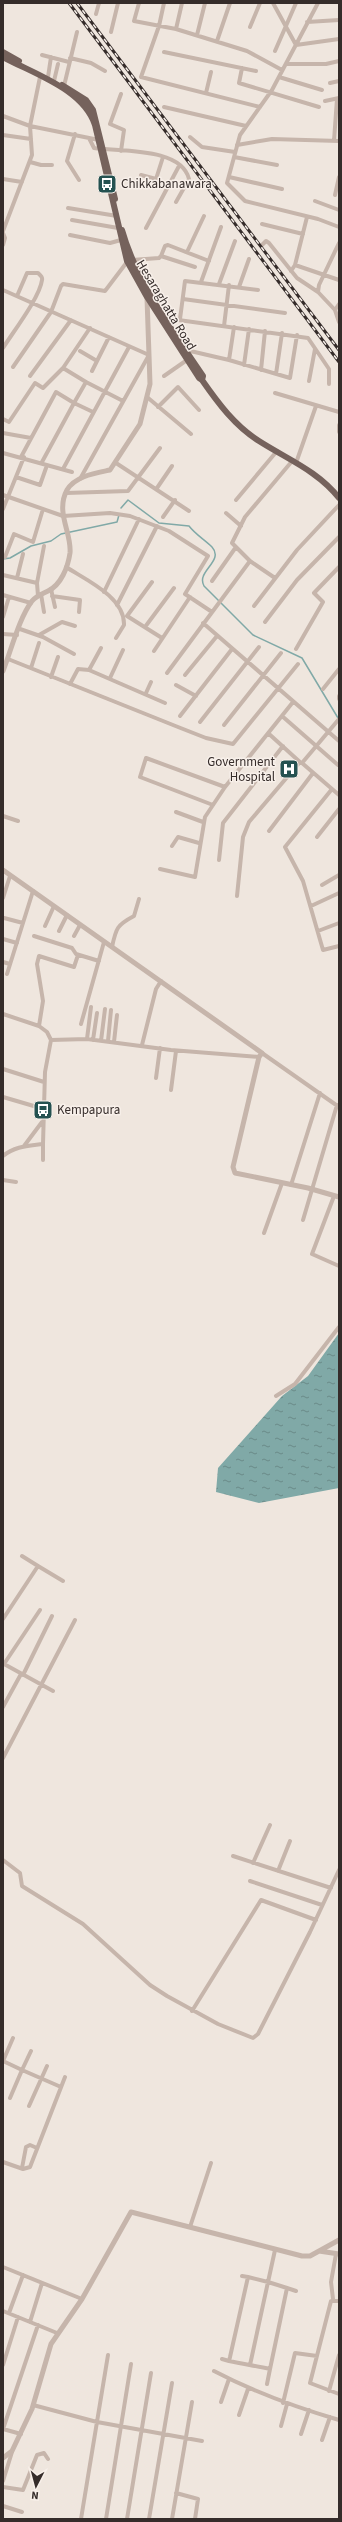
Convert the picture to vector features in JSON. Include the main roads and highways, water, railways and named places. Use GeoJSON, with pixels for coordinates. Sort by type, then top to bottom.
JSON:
{"type":"FeatureCollection","features":[{"type":"Feature","properties":{"kind":"main road"},"geometry":{"type":"LineString","coordinates":[[3,52],[80,101],[87,108],[100,140]]}},
{"type":"Feature","properties":{"kind":"main road"},"geometry":{"type":"LineString","coordinates":[[3,57],[64,86],[86,100],[93,110],[117,216],[130,261],[149,296],[183,350],[203,376],[202,380]]}},
{"type":"Feature","properties":{"kind":"main road","name":"Hesaraghatta Road"},"geometry":{"type":"LineString","coordinates":[[117,216],[121,240],[130,261]]}},
{"type":"Feature","properties":{"kind":"main road","name":"Hesaraghatta Road"},"geometry":{"type":"LineString","coordinates":[[183,350],[187,360],[199,378],[227,415],[257,440],[327,483],[339,498]]}},
{"type":"Feature","properties":{"kind":"water"},"geometry":{"type":"Polygon","coordinates":[[[339,1333],[339,1488],[259,1503],[216,1492],[218,1468],[282,1396],[308,1376],[339,1333]]]}},
{"type":"Feature","properties":{"kind":"waterway"},"geometry":{"type":"LineString","coordinates":[[121,508],[128,500],[159,523],[189,526],[212,547],[215,551],[215,555],[203,577],[204,586],[253,635],[302,658],[338,718]]}},
{"type":"Feature","properties":{"kind":"waterway"},"geometry":{"type":"LineString","coordinates":[[3,559],[10,558],[31,546],[51,541],[61,534],[117,522],[119,515]]}},
{"type":"Feature","properties":{"kind":"railway"},"geometry":{"type":"LineString","coordinates":[[69,3],[339,362]]}},
{"type":"Feature","properties":{"kind":"railway"},"geometry":{"type":"LineString","coordinates":[[77,3],[339,350]]}},
{"type":"Feature","properties":{"kind":"place","name":"Chikkabanawara"},"geometry":{"type":"Point","coordinates":[107,184]}},
{"type":"Feature","properties":{"kind":"place","name":"Government Hospital"},"geometry":{"type":"Point","coordinates":[289,769]}},
{"type":"Feature","properties":{"kind":"place","name":"Kempapura"},"geometry":{"type":"Point","coordinates":[43,1110]}}]}
